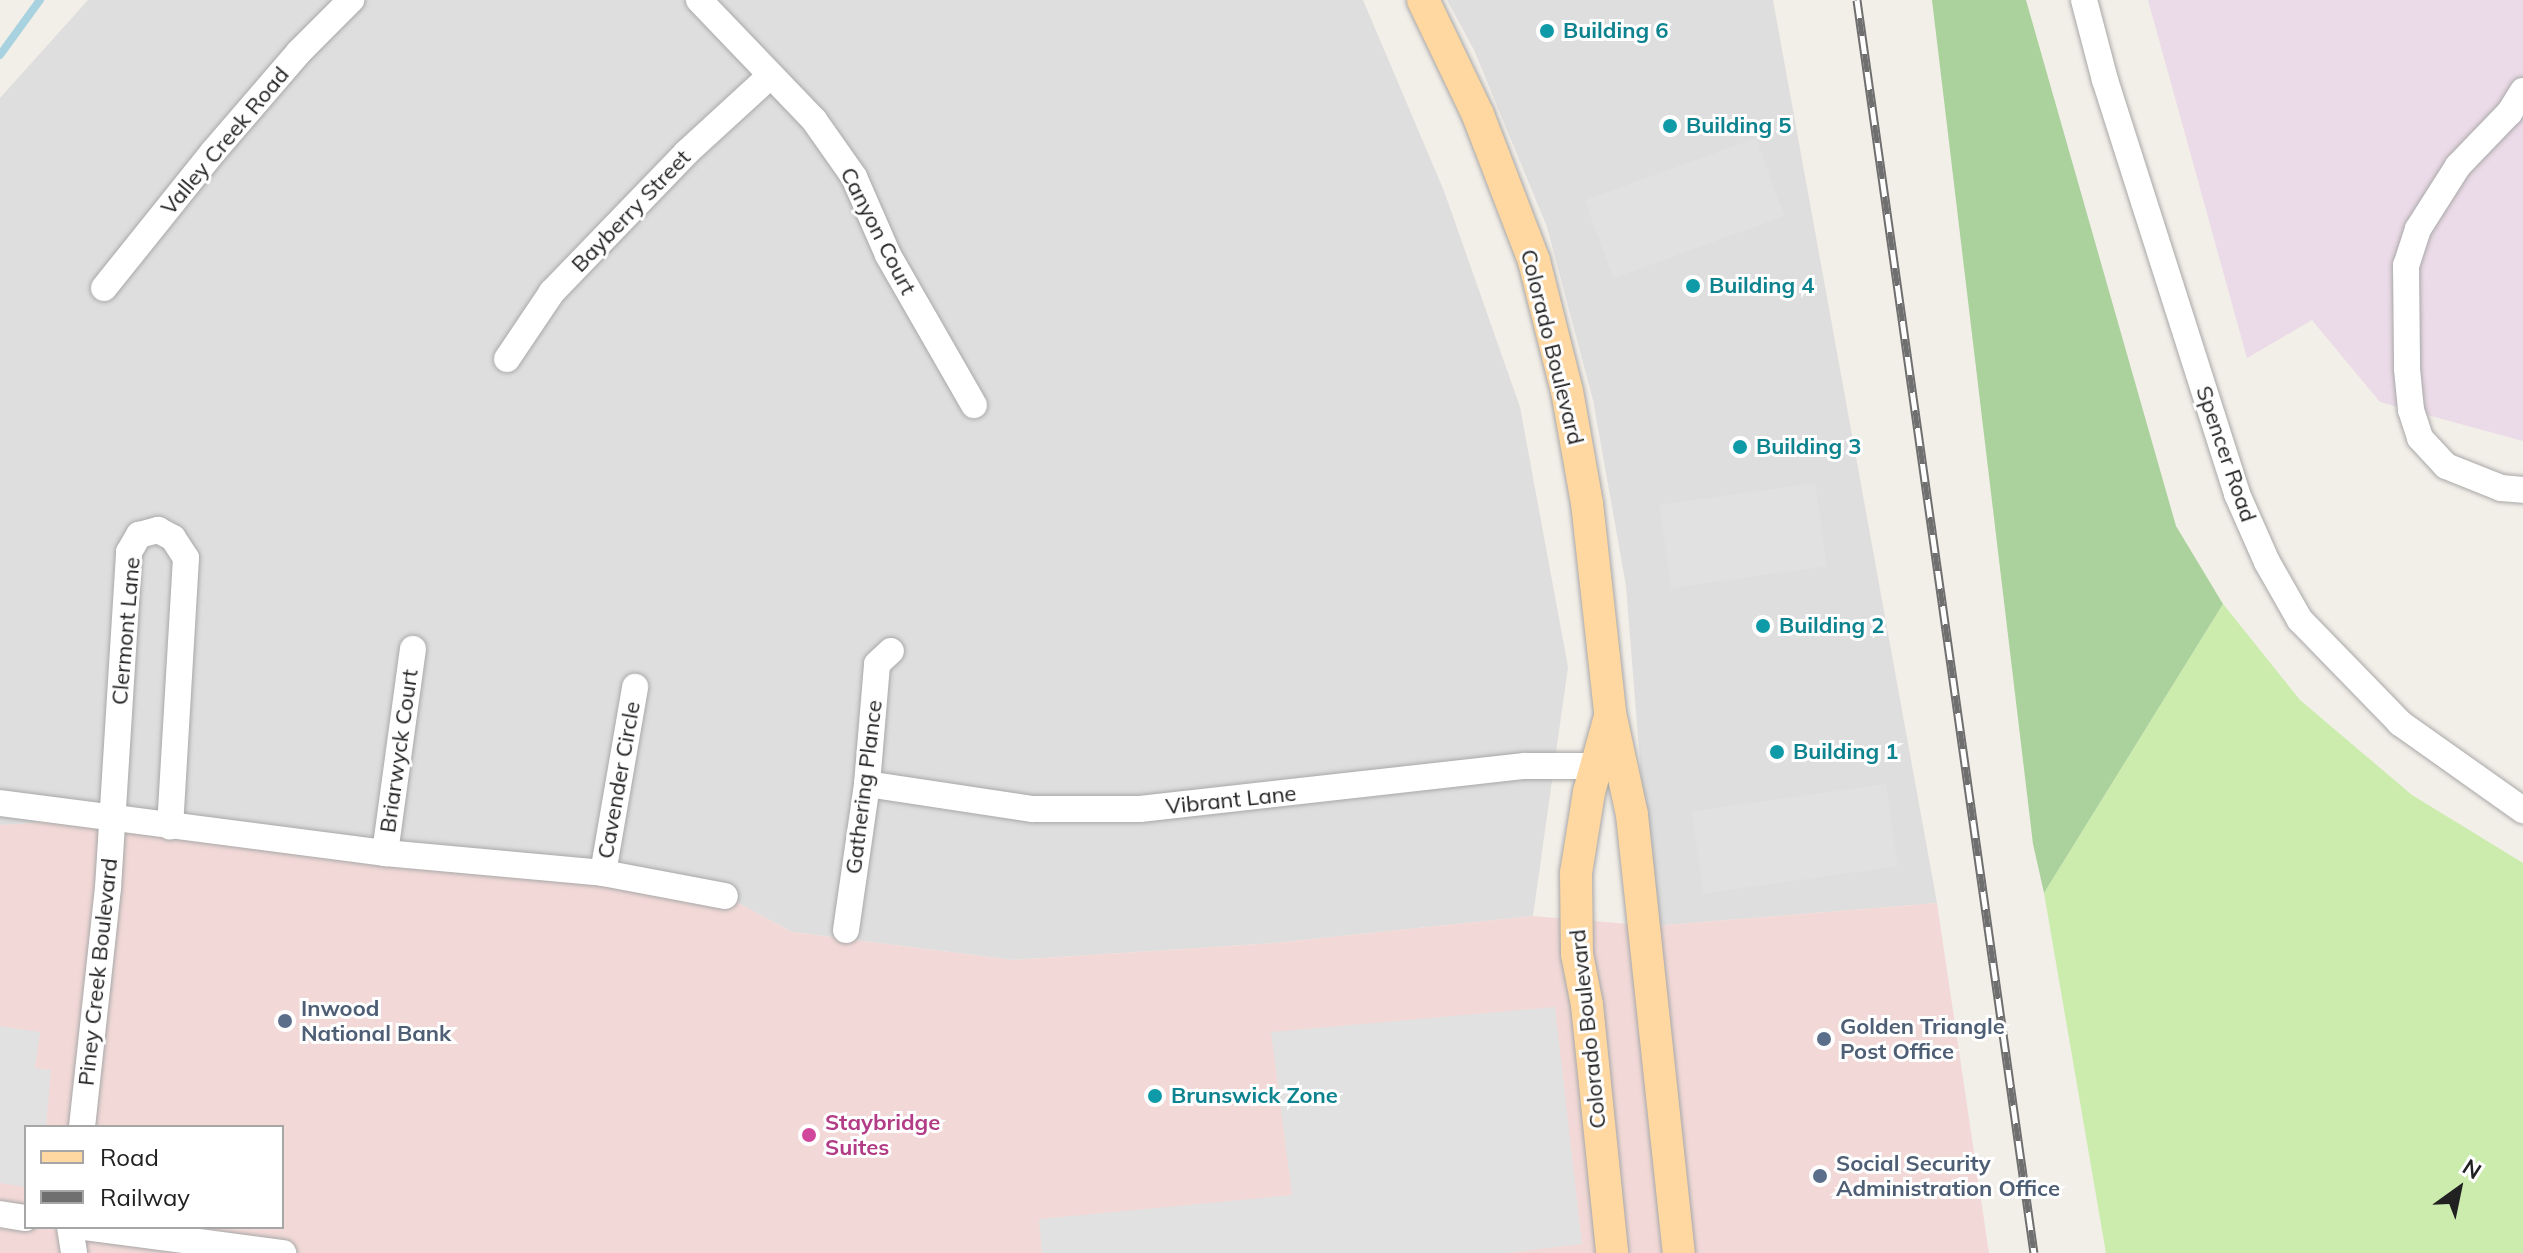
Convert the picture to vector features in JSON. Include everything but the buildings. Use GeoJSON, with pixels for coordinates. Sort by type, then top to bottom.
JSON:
{"type":"FeatureCollection","features":[{"type":"Feature","properties":{"kind":"main road","name":"Colorado Boulevard"},"geometry":{"type":"LineString","coordinates":[[1423,0],[1478,115],[1534,261],[1567,391],[1587,503],[1610,713],[1632,815],[1679,1253]]}},
{"type":"Feature","properties":{"kind":"main road","name":"Colorado Boulevard"},"geometry":{"type":"LineString","coordinates":[[1610,713],[1596,766],[1576,873],[1577,954],[1587,1005],[1612,1253]]}},
{"type":"Feature","properties":{"kind":"street","name":"Valley Creek Road"},"geometry":{"type":"LineString","coordinates":[[104,288],[232,130],[351,0]]}},
{"type":"Feature","properties":{"kind":"street","name":"Canyon Court"},"geometry":{"type":"LineString","coordinates":[[699,0],[814,120],[854,177],[888,255],[974,405]]}},
{"type":"Feature","properties":{"kind":"street","name":"Spencer Road"},"geometry":{"type":"LineString","coordinates":[[2084,0],[2105,80],[2237,494],[2267,562],[2300,620],[2400,723],[2523,810]]}},
{"type":"Feature","properties":{"kind":"street","name":"Bayberry Street"},"geometry":{"type":"LineString","coordinates":[[507,359],[552,292],[686,153],[770,76]]}},
{"type":"Feature","properties":{"kind":"street"},"geometry":{"type":"LineString","coordinates":[[2523,91],[2509,113],[2458,166],[2418,229],[2406,265],[2407,369],[2411,410],[2420,438],[2446,466],[2501,488],[2523,490]]}},
{"type":"Feature","properties":{"kind":"street","name":"Clermont Lane"},"geometry":{"type":"LineString","coordinates":[[113,818],[129,552],[139,535],[158,530],[173,538],[186,558],[170,827]]}},
{"type":"Feature","properties":{"kind":"street","name":"Briarwyck Court"},"geometry":{"type":"LineString","coordinates":[[385,853],[413,649]]}},
{"type":"Feature","properties":{"kind":"street","name":"Gathering Plance"},"geometry":{"type":"LineString","coordinates":[[846,930],[867,784],[877,664],[891,651]]}},
{"type":"Feature","properties":{"kind":"street","name":"Cavender Circle"},"geometry":{"type":"LineString","coordinates":[[603,873],[635,687]]}},
{"type":"Feature","properties":{"kind":"street","name":"Vibrant Lane"},"geometry":{"type":"LineString","coordinates":[[867,784],[1033,809],[1140,809],[1533,765],[1596,766]]}},
{"type":"Feature","properties":{"kind":"street"},"geometry":{"type":"LineString","coordinates":[[0,803],[385,853],[603,873],[725,896]]}},
{"type":"Feature","properties":{"kind":"street","name":"Piney Creek Boulevard"},"geometry":{"type":"LineString","coordinates":[[82,1125],[113,818]]}},
{"type":"Feature","properties":{"kind":"street"},"geometry":{"type":"LineString","coordinates":[[0,1214],[24,1218]]}},
{"type":"Feature","properties":{"kind":"street"},"geometry":{"type":"LineString","coordinates":[[70,1229],[74,1253]]}},
{"type":"Feature","properties":{"kind":"street"},"geometry":{"type":"LineString","coordinates":[[89,1229],[118,1242],[283,1253]]}},
{"type":"Feature","properties":{"kind":"shaded area"},"geometry":{"type":"Polygon","coordinates":[[[88,0],[1363,0],[1444,191],[1520,407],[1568,667],[1533,916],[1274,943],[1013,960],[792,932],[725,896],[113,818],[0,825],[0,98],[88,0]]]}},
{"type":"Feature","properties":{"kind":"shaded area"},"geometry":{"type":"Polygon","coordinates":[[[1447,0],[1773,0],[1937,903],[1653,926],[1626,586],[1593,400],[1547,227],[1474,50],[1447,0]]]}},
{"type":"Feature","properties":{"kind":"shaded area"},"geometry":{"type":"Polygon","coordinates":[[[2148,0],[2523,0],[2523,441],[2380,402],[2312,320],[2247,358],[2148,0]]]}},
{"type":"Feature","properties":{"kind":"shaded area"},"geometry":{"type":"Polygon","coordinates":[[[1756,138],[1784,216],[1613,278],[1585,200],[1756,138]]]}},
{"type":"Feature","properties":{"kind":"shaded area"},"geometry":{"type":"Polygon","coordinates":[[[1815,483],[1827,566],[1671,588],[1660,505],[1815,483]]]}},
{"type":"Feature","properties":{"kind":"shaded area"},"geometry":{"type":"Polygon","coordinates":[[[1886,784],[1898,866],[1703,893],[1692,811],[1886,784]]]}},
{"type":"Feature","properties":{"kind":"shaded area"},"geometry":{"type":"Polygon","coordinates":[[[113,818],[725,896],[792,932],[1013,960],[1274,943],[1533,916],[1653,926],[1937,903],[1989,1253],[0,1253],[0,825],[113,818]]]}},
{"type":"Feature","properties":{"kind":"shaded area"},"geometry":{"type":"Polygon","coordinates":[[[1555,1007],[1582,1244],[1506,1253],[1042,1253],[1039,1219],[1292,1195],[1271,1032],[1555,1007]]]}},
{"type":"Feature","properties":{"kind":"shaded area"},"geometry":{"type":"Polygon","coordinates":[[[0,1026],[40,1032],[35,1068],[51,1070],[46,1125],[24,1125],[24,1187],[0,1183],[0,1026]]]}},
{"type":"Feature","properties":{"kind":"green space"},"geometry":{"type":"Polygon","coordinates":[[[1932,0],[2026,0],[2176,526],[2223,604],[2044,893],[2033,844],[1932,0]]]}},
{"type":"Feature","properties":{"kind":"green space"},"geometry":{"type":"Polygon","coordinates":[[[2223,604],[2300,700],[2412,795],[2523,863],[2523,1253],[2106,1253],[2044,893],[2223,604]]]}},
{"type":"Feature","properties":{"kind":"waterway"},"geometry":{"type":"LineString","coordinates":[[0,55],[40,0]]}},
{"type":"Feature","properties":{"kind":"railway"},"geometry":{"type":"LineString","coordinates":[[1857,0],[2034,1253]]}},
{"type":"Feature","properties":{"kind":"place","name":"Building 6"},"geometry":{"type":"Point","coordinates":[1547,31]}},
{"type":"Feature","properties":{"kind":"place","name":"Building 5"},"geometry":{"type":"Point","coordinates":[1670,126]}},
{"type":"Feature","properties":{"kind":"place","name":"Building 4"},"geometry":{"type":"Point","coordinates":[1693,286]}},
{"type":"Feature","properties":{"kind":"place","name":"Building 3"},"geometry":{"type":"Point","coordinates":[1740,447]}},
{"type":"Feature","properties":{"kind":"place","name":"Building 2"},"geometry":{"type":"Point","coordinates":[1763,626]}},
{"type":"Feature","properties":{"kind":"place","name":"Building 1"},"geometry":{"type":"Point","coordinates":[1777,752]}},
{"type":"Feature","properties":{"kind":"place","name":"Inwood National Bank"},"geometry":{"type":"Point","coordinates":[285,1021]}},
{"type":"Feature","properties":{"kind":"place","name":"Golden Triangle Post Office"},"geometry":{"type":"Point","coordinates":[1824,1039]}},
{"type":"Feature","properties":{"kind":"place","name":"Brunswick Zone"},"geometry":{"type":"Point","coordinates":[1155,1096]}},
{"type":"Feature","properties":{"kind":"place","name":"Staybridge Suites"},"geometry":{"type":"Point","coordinates":[809,1135]}},
{"type":"Feature","properties":{"kind":"place","name":"Social Security Administration Office"},"geometry":{"type":"Point","coordinates":[1820,1176]}}]}
